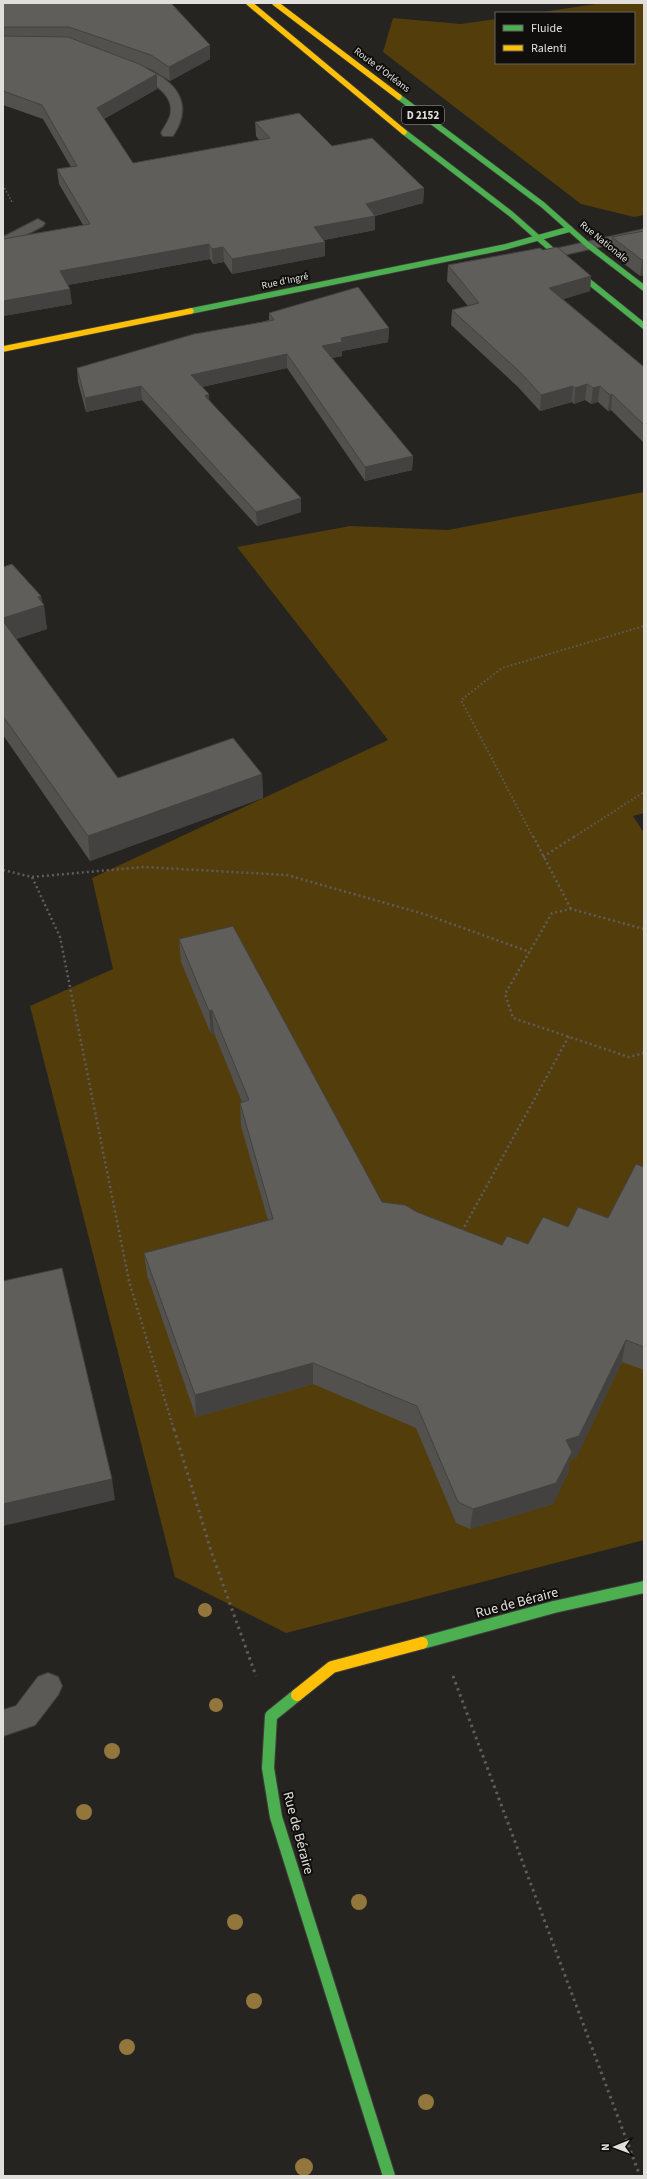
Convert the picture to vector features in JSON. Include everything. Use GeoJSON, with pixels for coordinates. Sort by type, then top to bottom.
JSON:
{"type":"FeatureCollection","features":[{"type":"Feature","properties":{"kind":"main road","name":"D 2152"},"geometry":{"type":"LineString","coordinates":[[249,3],[386,118],[511,214],[536,238],[644,326]]}},
{"type":"Feature","properties":{"kind":"main road","name":"Route d'Orléans"},"geometry":{"type":"LineString","coordinates":[[275,3],[543,205],[570,229]]}},
{"type":"Feature","properties":{"kind":"main road","name":"Rue d'Ingré"},"geometry":{"type":"LineString","coordinates":[[3,349],[488,250],[570,229]]}},
{"type":"Feature","properties":{"kind":"main road","name":"Rue Nationale"},"geometry":{"type":"LineString","coordinates":[[570,229],[588,245],[644,288]]}},
{"type":"Feature","properties":{"kind":"main road","name":"Rue de Béraire"},"geometry":{"type":"LineString","coordinates":[[389,2176],[276,1817],[268,1768],[271,1716],[332,1667],[554,1607],[644,1587]]}},
{"type":"Feature","properties":{"kind":"street"},"geometry":{"type":"LineString","coordinates":[[117,63],[162,83],[174,97],[177,113],[168,133]]}},
{"type":"Feature","properties":{"kind":"street"},"geometry":{"type":"LineString","coordinates":[[3,243],[38,223]]}},
{"type":"Feature","properties":{"kind":"street"},"geometry":{"type":"LineString","coordinates":[[555,253],[644,234]]}},
{"type":"Feature","properties":{"kind":"street"},"geometry":{"type":"LineString","coordinates":[[3,1723],[25,1716],[48,1686]]}},
{"type":"Feature","properties":{"kind":"path"},"geometry":{"type":"LineString","coordinates":[[3,185],[14,207]]}},
{"type":"Feature","properties":{"kind":"path"},"geometry":{"type":"LineString","coordinates":[[570,909],[461,700],[502,668],[644,626]]}},
{"type":"Feature","properties":{"kind":"path"},"geometry":{"type":"LineString","coordinates":[[543,857],[644,792]]}},
{"type":"Feature","properties":{"kind":"path"},"geometry":{"type":"LineString","coordinates":[[3,870],[32,877],[144,866],[287,875],[424,914],[530,952]]}},
{"type":"Feature","properties":{"kind":"path"},"geometry":{"type":"LineString","coordinates":[[32,877],[60,937],[129,1281],[212,1554],[271,1716]]}},
{"type":"Feature","properties":{"kind":"path"},"geometry":{"type":"LineString","coordinates":[[644,929],[570,909],[552,913],[505,994],[513,1018],[629,1057],[644,1053]]}},
{"type":"Feature","properties":{"kind":"path"},"geometry":{"type":"LineString","coordinates":[[459,1235],[569,1036]]}},
{"type":"Feature","properties":{"kind":"path"},"geometry":{"type":"LineString","coordinates":[[453,1676],[640,2176]]}},
{"type":"Feature","properties":{"kind":"shaded area"},"geometry":{"type":"Polygon","coordinates":[[[602,3],[644,3],[644,215],[634,217],[581,204],[383,52],[393,18],[461,24],[495,19],[495,64],[635,64],[635,12],[543,12],[602,3]]]}},
{"type":"Feature","properties":{"kind":"shaded area"},"geometry":{"type":"Polygon","coordinates":[[[644,492],[644,813],[633,816],[644,833],[644,1540],[286,1633],[175,1577],[30,1006],[113,969],[92,878],[388,740],[237,547],[350,526],[448,530],[644,492]]]}},
{"type":"Feature","properties":{"kind":"building"},"geometry":{"type":"Polygon","coordinates":[[[3,3],[171,3],[210,45],[169,67],[151,55],[69,27],[3,27],[3,3]]]}},
{"type":"Feature","properties":{"kind":"building"},"geometry":{"type":"Polygon","coordinates":[[[3,36],[68,37],[139,64],[157,74],[97,108],[133,163],[270,138],[255,122],[299,113],[332,146],[372,138],[424,188],[366,204],[375,216],[314,227],[325,242],[232,259],[223,247],[212,249],[209,244],[60,271],[70,289],[3,301],[3,239],[90,224],[57,169],[77,166],[42,105],[3,91],[3,36]]]}},
{"type":"Feature","properties":{"kind":"building"},"geometry":{"type":"Polygon","coordinates":[[[644,231],[644,259],[642,260],[612,237],[644,231]]]}},
{"type":"Feature","properties":{"kind":"building"},"geometry":{"type":"Polygon","coordinates":[[[557,247],[591,276],[549,288],[644,367],[644,425],[612,394],[610,395],[600,386],[593,388],[587,384],[575,388],[573,386],[541,395],[520,372],[452,310],[479,303],[448,265],[540,248],[543,250],[557,247]]]}},
{"type":"Feature","properties":{"kind":"building"},"geometry":{"type":"Polygon","coordinates":[[[358,287],[389,328],[341,338],[342,342],[322,346],[413,456],[365,467],[287,354],[191,375],[209,394],[205,396],[301,498],[256,512],[141,386],[85,398],[77,368],[194,334],[274,320],[269,313],[358,287]]]}},
{"type":"Feature","properties":{"kind":"building"},"geometry":{"type":"Polygon","coordinates":[[[12,564],[41,596],[38,597],[44,605],[3,618],[3,567],[12,564]]]}},
{"type":"Feature","properties":{"kind":"building"},"geometry":{"type":"Polygon","coordinates":[[[3,621],[118,778],[233,738],[262,774],[88,836],[3,716],[3,621]]]}},
{"type":"Feature","properties":{"kind":"building"},"geometry":{"type":"Polygon","coordinates":[[[233,926],[382,1202],[405,1205],[417,1212],[502,1245],[507,1236],[528,1244],[543,1217],[568,1227],[578,1207],[608,1218],[636,1164],[644,1167],[644,1347],[626,1340],[579,1436],[566,1440],[572,1452],[556,1483],[473,1509],[458,1502],[417,1406],[313,1363],[195,1395],[144,1253],[273,1219],[240,1103],[249,1100],[212,1010],[209,1011],[179,939],[233,926]]]}},
{"type":"Feature","properties":{"kind":"building"},"geometry":{"type":"Polygon","coordinates":[[[62,1268],[112,1479],[3,1504],[3,1281],[62,1268]]]}},
{"type":"Feature","properties":{"kind":"traffic: fast"},"geometry":{"type":"LineString","coordinates":[[399,97],[543,205],[588,245],[644,288]]}},
{"type":"Feature","properties":{"kind":"traffic: fast"},"geometry":{"type":"LineString","coordinates":[[404,132],[511,214],[577,272],[644,326]]}},
{"type":"Feature","properties":{"kind":"traffic: fast"},"geometry":{"type":"LineString","coordinates":[[191,311],[505,247],[570,229]]}},
{"type":"Feature","properties":{"kind":"traffic: fast"},"geometry":{"type":"LineString","coordinates":[[422,1643],[554,1607],[644,1587]]}},
{"type":"Feature","properties":{"kind":"traffic: fast"},"geometry":{"type":"LineString","coordinates":[[297,1695],[271,1716],[268,1768],[276,1817],[389,2176]]}},
{"type":"Feature","properties":{"kind":"traffic: slow"},"geometry":{"type":"LineString","coordinates":[[249,3],[404,132]]}},
{"type":"Feature","properties":{"kind":"traffic: slow"},"geometry":{"type":"LineString","coordinates":[[275,3],[399,97]]}},
{"type":"Feature","properties":{"kind":"traffic: slow"},"geometry":{"type":"LineString","coordinates":[[3,349],[191,311]]}},
{"type":"Feature","properties":{"kind":"traffic: slow"},"geometry":{"type":"LineString","coordinates":[[297,1695],[332,1667],[422,1643]]}}]}
